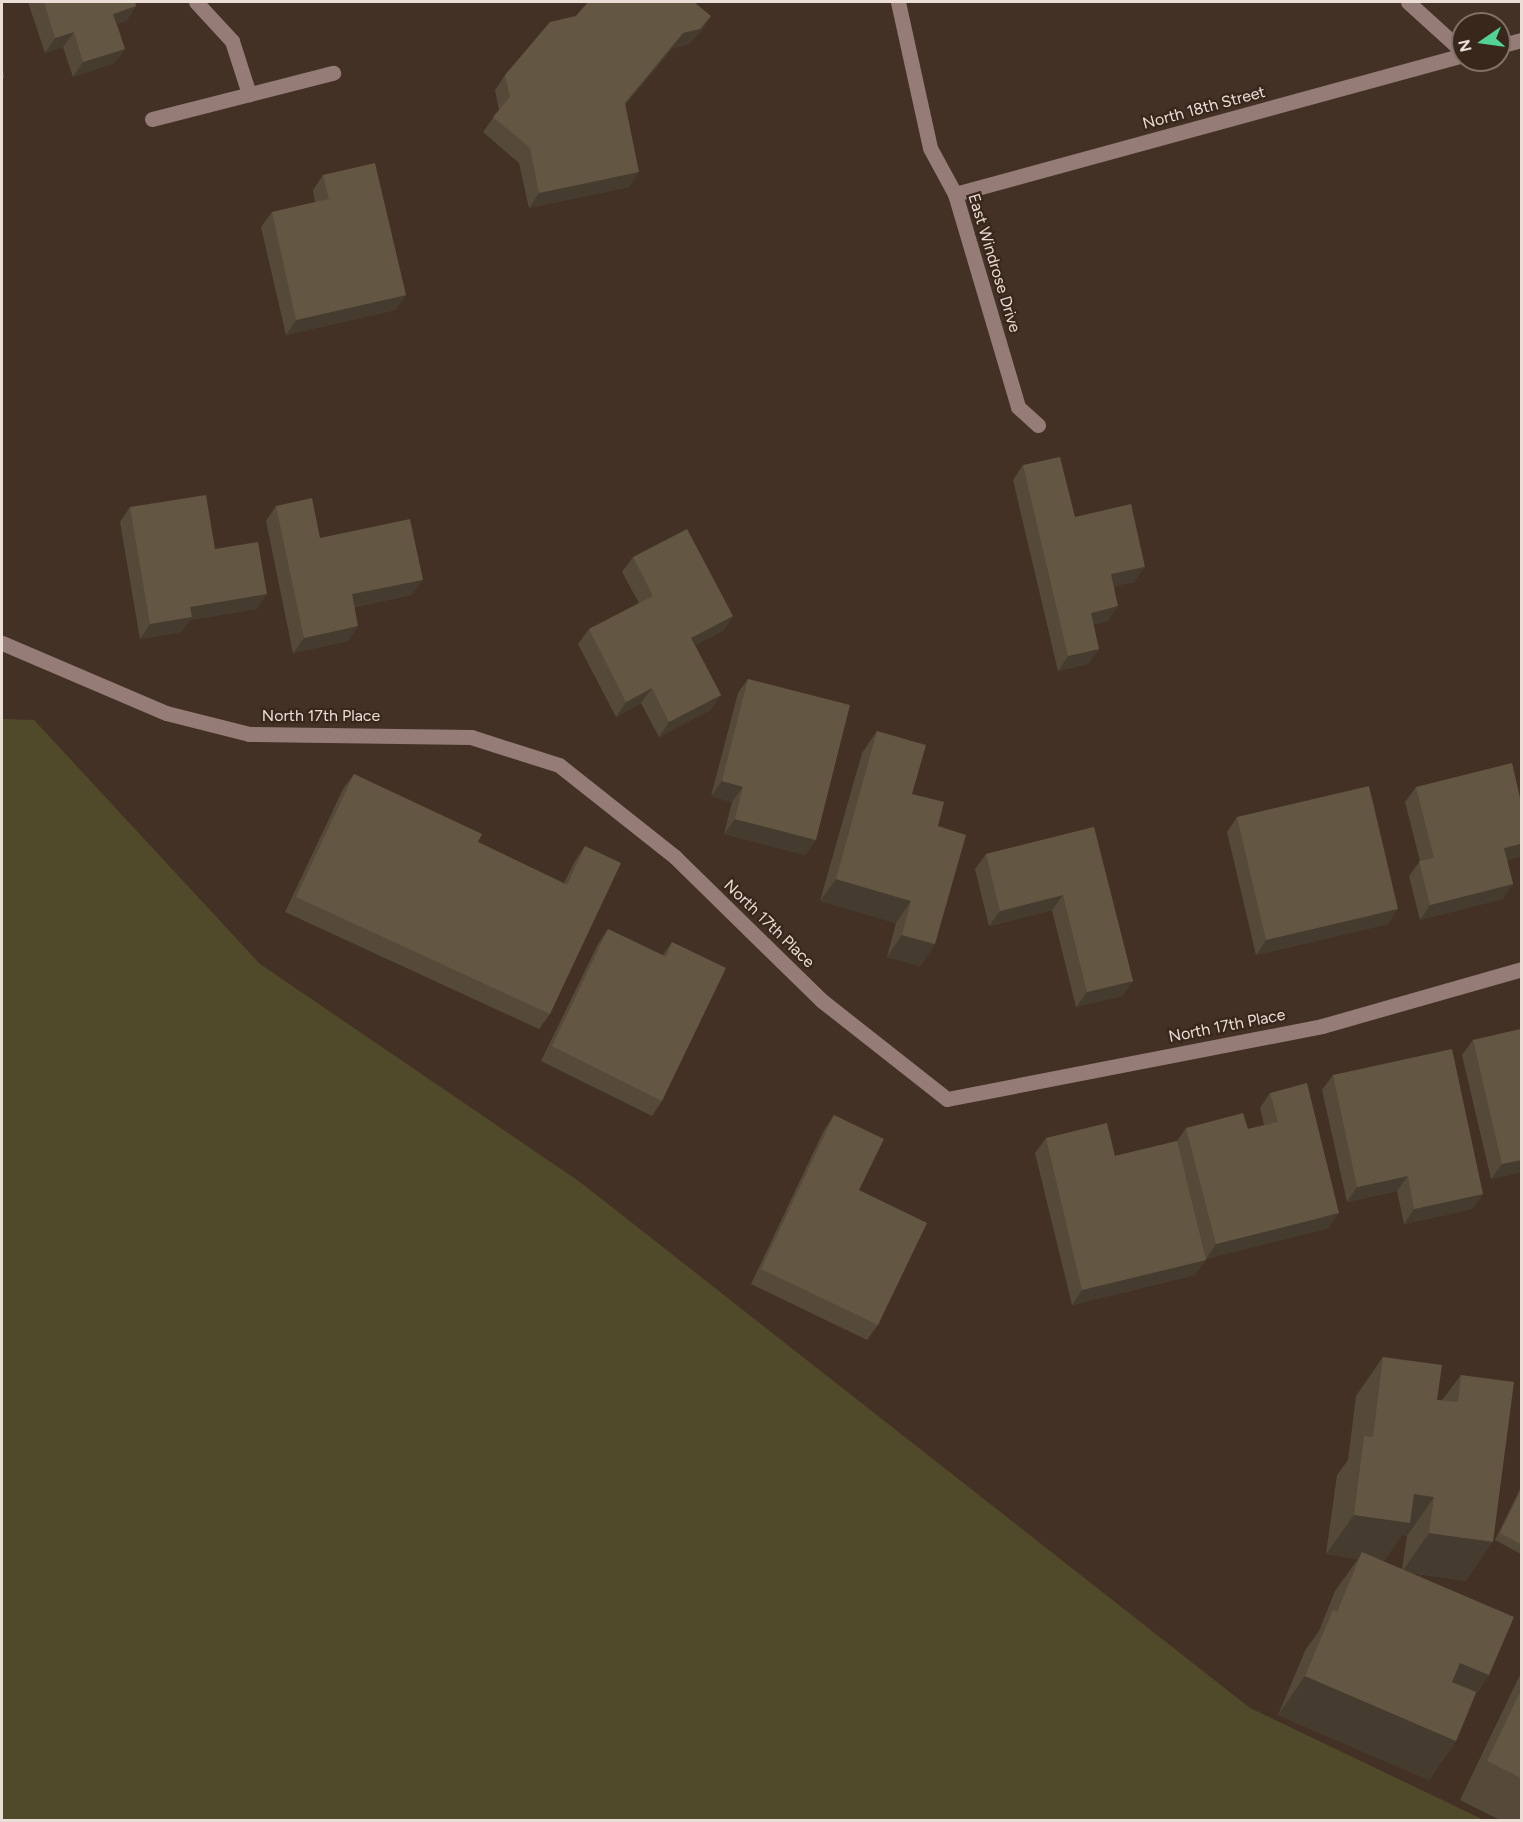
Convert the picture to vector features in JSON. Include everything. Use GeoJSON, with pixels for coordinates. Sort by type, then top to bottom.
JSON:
{"type":"FeatureCollection","features":[{"type":"Feature","properties":{"kind":"street"},"geometry":{"type":"LineString","coordinates":[[196,2],[232,41],[249,94]]}},
{"type":"Feature","properties":{"kind":"street","name":"East Windrose Drive"},"geometry":{"type":"LineString","coordinates":[[898,2],[930,148],[955,194],[1018,407],[1038,425]]}},
{"type":"Feature","properties":{"kind":"street"},"geometry":{"type":"LineString","coordinates":[[1408,2],[1451,43]]}},
{"type":"Feature","properties":{"kind":"street","name":"North 18th Street"},"geometry":{"type":"LineString","coordinates":[[955,194],[1451,57]]}},
{"type":"Feature","properties":{"kind":"street"},"geometry":{"type":"LineString","coordinates":[[152,120],[333,73]]}},
{"type":"Feature","properties":{"kind":"street","name":"North 17th Place"},"geometry":{"type":"LineString","coordinates":[[2,643],[166,713],[249,734],[471,737],[559,765],[675,857],[821,1000],[947,1099],[1322,1026],[1521,969]]}},
{"type":"Feature","properties":{"kind":"shaded area"},"geometry":{"type":"Polygon","coordinates":[[[2,719],[34,720],[260,964],[580,1182],[1250,1708],[1484,1820],[2,1820],[2,719]]]}},
{"type":"Feature","properties":{"kind":"building"},"geometry":{"type":"Polygon","coordinates":[[[44,2],[135,2],[136,6],[113,14],[125,49],[83,62],[74,32],[55,38],[44,2]]]}},
{"type":"Feature","properties":{"kind":"building"},"geometry":{"type":"Polygon","coordinates":[[[588,2],[694,2],[711,16],[700,29],[683,33],[625,103],[639,172],[539,193],[530,148],[493,117],[510,97],[505,75],[550,22],[576,16],[588,2]]]}},
{"type":"Feature","properties":{"kind":"building"},"geometry":{"type":"Polygon","coordinates":[[[375,163],[406,295],[296,320],[272,212],[329,199],[323,175],[375,163]]]}},
{"type":"Feature","properties":{"kind":"building"},"geometry":{"type":"Polygon","coordinates":[[[1060,457],[1075,517],[1131,504],[1145,567],[1111,574],[1118,606],[1091,613],[1099,649],[1068,656],[1023,465],[1060,457]]]}},
{"type":"Feature","properties":{"kind":"building"},"geometry":{"type":"Polygon","coordinates":[[[206,495],[215,549],[258,542],[267,594],[190,607],[192,617],[150,624],[130,507],[206,495]]]}},
{"type":"Feature","properties":{"kind":"building"},"geometry":{"type":"Polygon","coordinates":[[[312,498],[320,538],[410,519],[423,580],[352,594],[358,626],[304,638],[276,506],[312,498]]]}},
{"type":"Feature","properties":{"kind":"building"},"geometry":{"type":"Polygon","coordinates":[[[687,529],[733,616],[691,638],[721,695],[669,722],[652,688],[626,702],[589,629],[653,596],[633,557],[687,529]]]}},
{"type":"Feature","properties":{"kind":"building"},"geometry":{"type":"Polygon","coordinates":[[[748,679],[850,705],[816,840],[735,819],[743,787],[722,781],[748,679]]]}},
{"type":"Feature","properties":{"kind":"building"},"geometry":{"type":"Polygon","coordinates":[[[877,731],[926,745],[912,794],[944,802],[938,826],[966,835],[935,944],[902,935],[911,901],[836,879],[877,731]]]}},
{"type":"Feature","properties":{"kind":"building"},"geometry":{"type":"Polygon","coordinates":[[[1512,763],[1521,802],[1521,844],[1504,848],[1513,884],[1430,905],[1419,861],[1434,858],[1416,787],[1512,763]]]}},
{"type":"Feature","properties":{"kind":"building"},"geometry":{"type":"Polygon","coordinates":[[[354,774],[482,834],[478,842],[567,885],[585,846],[621,863],[550,1014],[296,897],[354,774]]]}},
{"type":"Feature","properties":{"kind":"building"},"geometry":{"type":"Polygon","coordinates":[[[1369,786],[1398,909],[1266,940],[1237,817],[1369,786]]]}},
{"type":"Feature","properties":{"kind":"building"},"geometry":{"type":"Polygon","coordinates":[[[1094,827],[1133,981],[1087,992],[1063,895],[1000,911],[986,854],[1094,827]]]}},
{"type":"Feature","properties":{"kind":"building"},"geometry":{"type":"Polygon","coordinates":[[[608,929],[666,957],[672,942],[726,968],[662,1101],[552,1046],[608,929]]]}},
{"type":"Feature","properties":{"kind":"building"},"geometry":{"type":"Polygon","coordinates":[[[1521,1029],[1521,1160],[1502,1164],[1473,1040],[1521,1029]]]}},
{"type":"Feature","properties":{"kind":"building"},"geometry":{"type":"Polygon","coordinates":[[[1452,1049],[1483,1194],[1414,1209],[1408,1176],[1357,1187],[1333,1075],[1452,1049]]]}},
{"type":"Feature","properties":{"kind":"building"},"geometry":{"type":"Polygon","coordinates":[[[1307,1083],[1339,1213],[1216,1244],[1186,1128],[1243,1113],[1248,1129],[1278,1122],[1270,1093],[1307,1083]]]}},
{"type":"Feature","properties":{"kind":"building"},"geometry":{"type":"Polygon","coordinates":[[[834,1115],[884,1139],[859,1190],[927,1223],[878,1325],[761,1269],[834,1115]]]}},
{"type":"Feature","properties":{"kind":"building"},"geometry":{"type":"Polygon","coordinates":[[[1107,1123],[1115,1156],[1177,1141],[1206,1260],[1082,1290],[1046,1138],[1107,1123]]]}},
{"type":"Feature","properties":{"kind":"building"},"geometry":{"type":"Polygon","coordinates":[[[1383,1357],[1442,1365],[1437,1400],[1458,1402],[1461,1375],[1514,1382],[1493,1542],[1429,1533],[1434,1497],[1414,1494],[1410,1523],[1354,1515],[1364,1436],[1373,1437],[1383,1357]]]}},
{"type":"Feature","properties":{"kind":"building"},"geometry":{"type":"Polygon","coordinates":[[[1521,1490],[1521,1544],[1500,1533],[1521,1490]]]}},
{"type":"Feature","properties":{"kind":"building"},"geometry":{"type":"Polygon","coordinates":[[[1362,1552],[1514,1617],[1489,1675],[1460,1663],[1452,1682],[1476,1692],[1456,1741],[1305,1676],[1333,1610],[1337,1612],[1362,1552]]]}},
{"type":"Feature","properties":{"kind":"building"},"geometry":{"type":"Polygon","coordinates":[[[1521,1690],[1521,1778],[1487,1761],[1521,1690]]]}}]}
